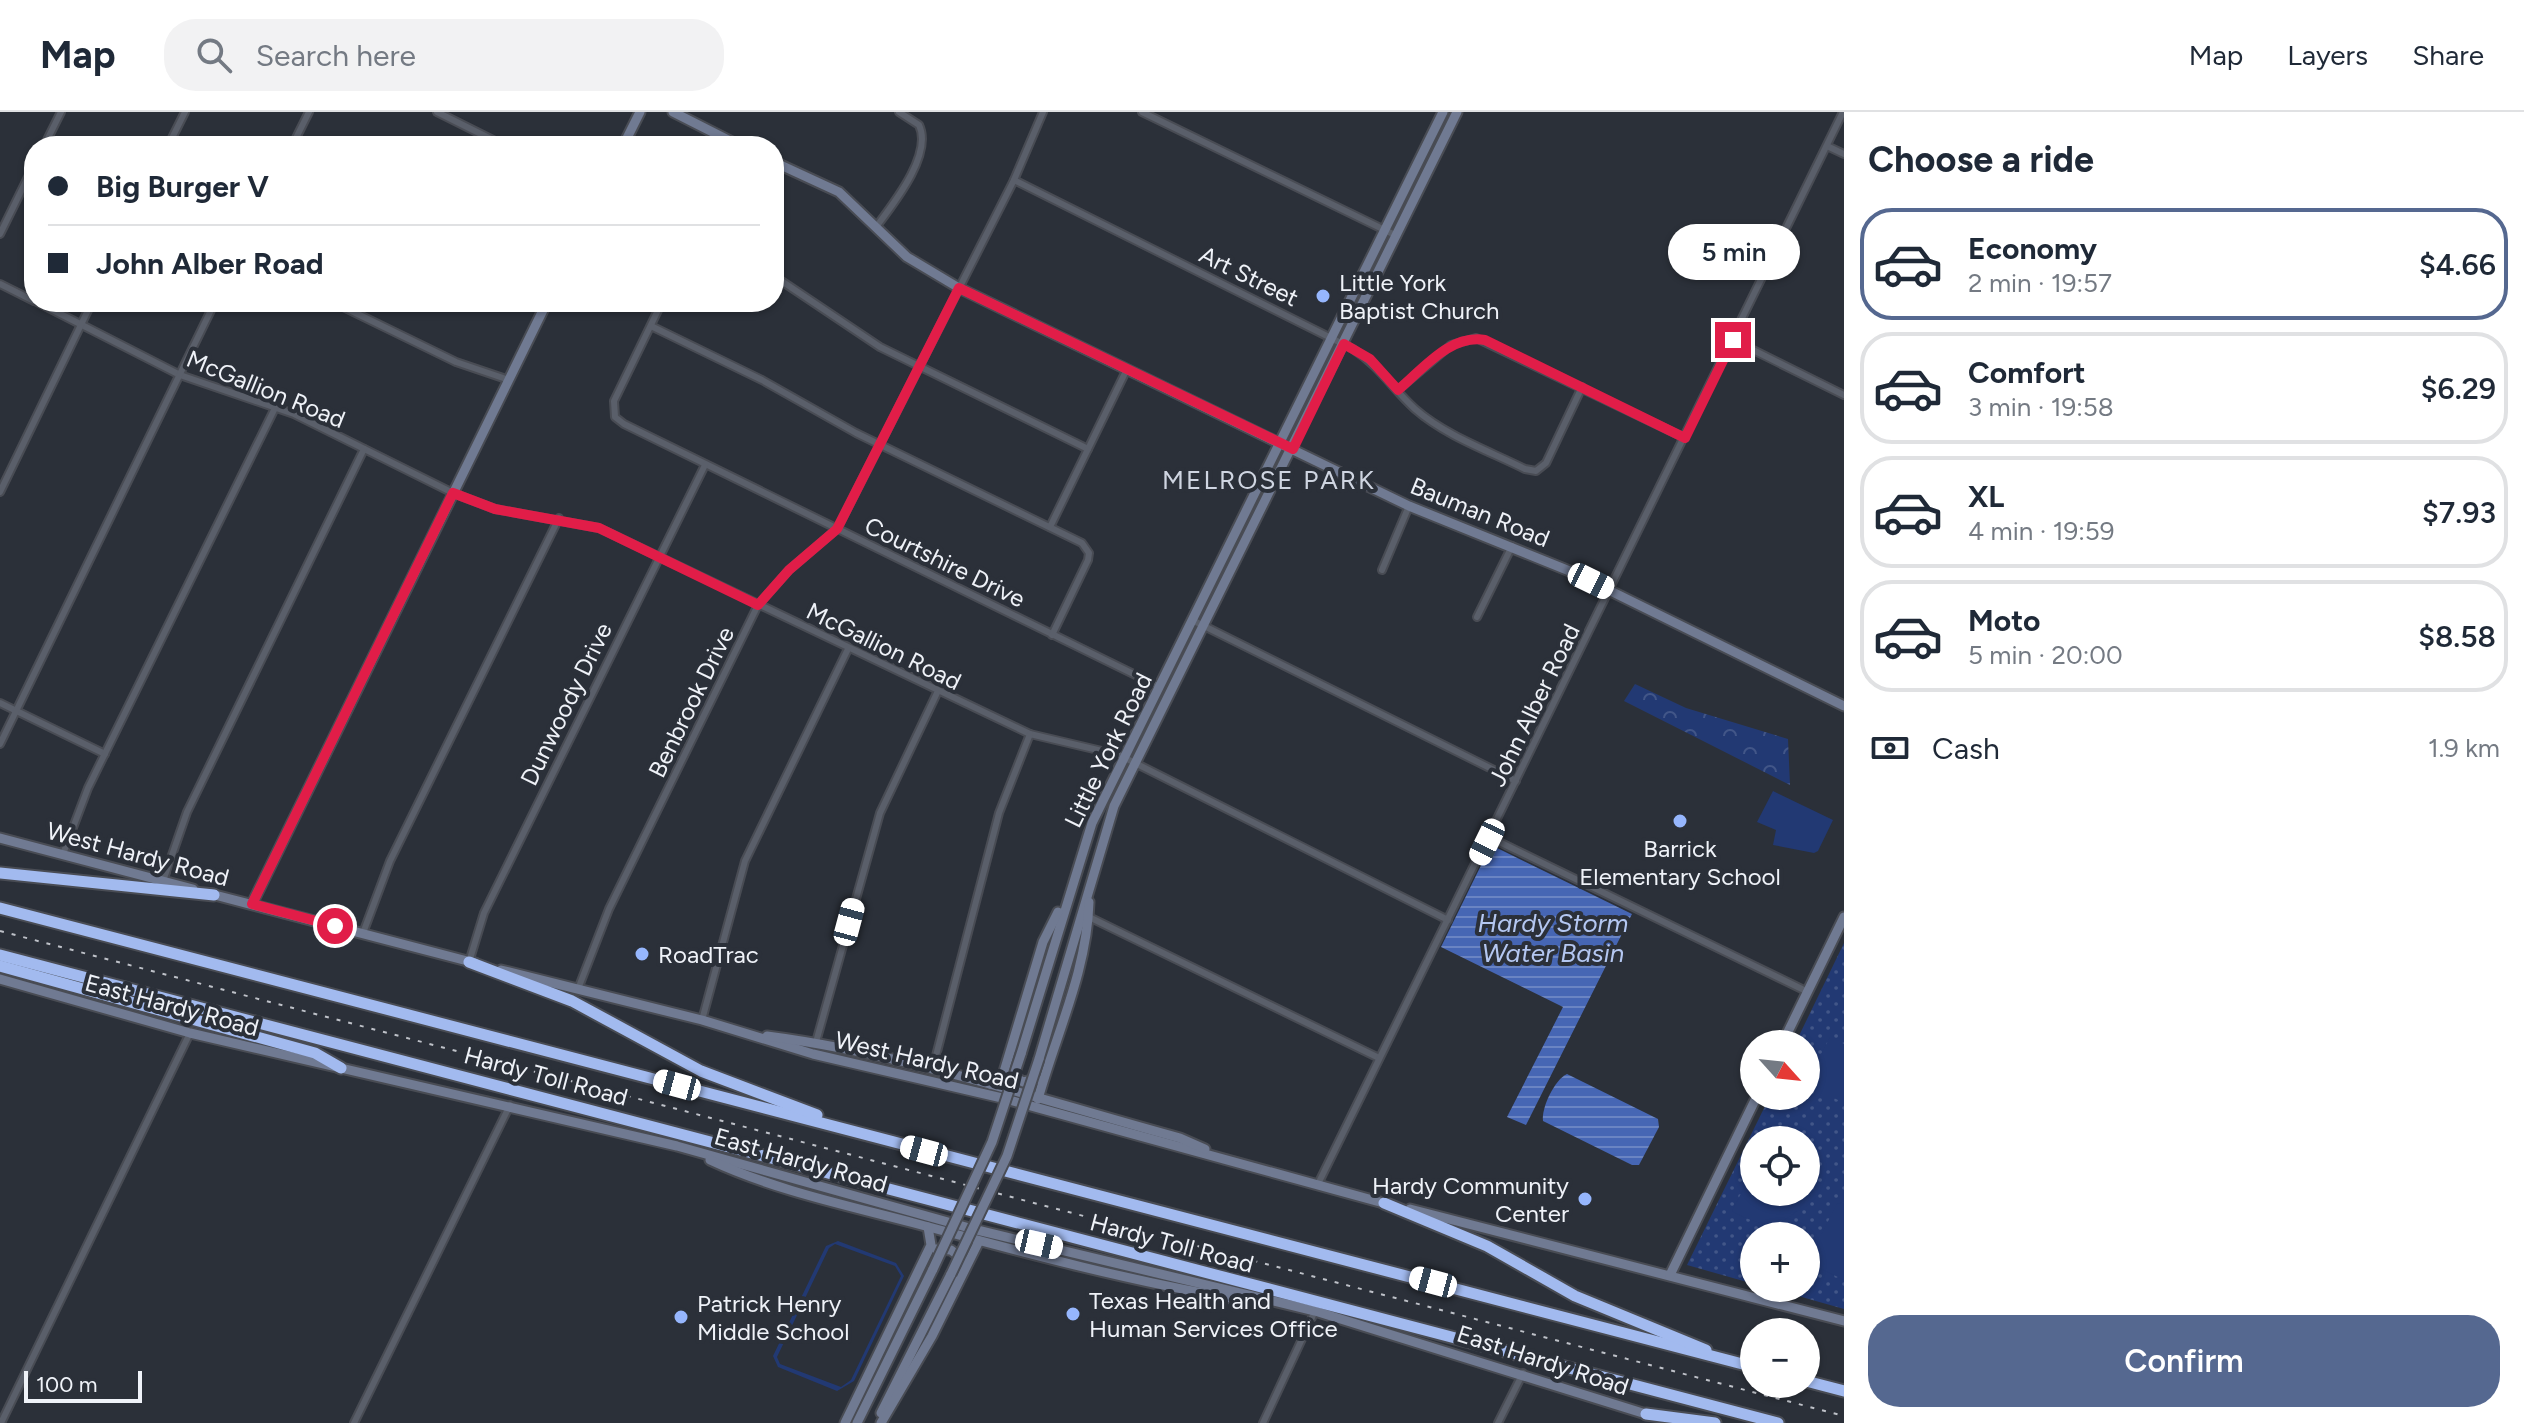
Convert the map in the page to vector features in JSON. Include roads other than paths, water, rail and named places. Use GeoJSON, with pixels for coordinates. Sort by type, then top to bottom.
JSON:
{"type":"FeatureCollection","features":[{"type":"Feature","properties":{"kind":"highway"},"geometry":{"type":"LineString","coordinates":[[0,873],[214,895]]}},
{"type":"Feature","properties":{"kind":"highway","name":"Hardy Toll Road"},"geometry":{"type":"LineString","coordinates":[[0,908],[1740,1364]]}},
{"type":"Feature","properties":{"kind":"highway","name":"Hardy Toll Road"},"geometry":{"type":"LineString","coordinates":[[0,955],[1778,1423]]}},
{"type":"Feature","properties":{"kind":"highway"},"geometry":{"type":"LineString","coordinates":[[469,962],[572,1001],[701,1071],[885,1141]]}},
{"type":"Feature","properties":{"kind":"highway"},"geometry":{"type":"LineString","coordinates":[[0,966],[315,1053],[341,1068]]}},
{"type":"Feature","properties":{"kind":"highway"},"geometry":{"type":"LineString","coordinates":[[1384,1203],[1487,1246],[1575,1296],[1673,1334],[1732,1362]]}},
{"type":"Feature","properties":{"kind":"highway"},"geometry":{"type":"LineString","coordinates":[[1820,1385],[1844,1391]]}},
{"type":"Feature","properties":{"kind":"highway"},"geometry":{"type":"LineString","coordinates":[[1646,1414],[1715,1423]]}},
{"type":"Feature","properties":{"kind":"main road"},"geometry":{"type":"LineString","coordinates":[[628,136],[640,112]]}},
{"type":"Feature","properties":{"kind":"main road"},"geometry":{"type":"LineString","coordinates":[[673,112],[720,136]]}},
{"type":"Feature","properties":{"kind":"main road","name":"Little York Road"},"geometry":{"type":"LineString","coordinates":[[857,1423],[992,1142],[1092,823],[1443,112]]}},
{"type":"Feature","properties":{"kind":"main road","name":"Little York Road"},"geometry":{"type":"LineString","coordinates":[[879,1423],[1007,1156],[1114,806],[1293,449],[1454,113]]}},
{"type":"Feature","properties":{"kind":"main road","name":"Bauman Road"},"geometry":{"type":"LineString","coordinates":[[784,167],[839,192],[907,257],[959,288],[1409,506],[1512,546],[1610,590],[1844,706]]}},
{"type":"Feature","properties":{"kind":"main road"},"geometry":{"type":"LineString","coordinates":[[252,904],[542,312]]}},
{"type":"Feature","properties":{"kind":"main road","name":"West Hardy Road"},"geometry":{"type":"LineString","coordinates":[[0,838],[702,1020],[813,1054],[1025,1104],[1384,1203],[1844,1321]]}},
{"type":"Feature","properties":{"kind":"main road"},"geometry":{"type":"LineString","coordinates":[[989,1084],[1002,1078],[1043,942],[1070,887]]}},
{"type":"Feature","properties":{"kind":"main road"},"geometry":{"type":"LineString","coordinates":[[1038,1099],[1079,976],[1089,917],[1089,889]]}},
{"type":"Feature","properties":{"kind":"main road"},"geometry":{"type":"LineString","coordinates":[[1789,1030],[1844,917]]}},
{"type":"Feature","properties":{"kind":"main road","name":"East Hardy Road"},"geometry":{"type":"LineString","coordinates":[[0,979],[190,1033],[677,1146],[973,1229],[1315,1311],[1680,1423]]}},
{"type":"Feature","properties":{"kind":"main road"},"geometry":{"type":"LineString","coordinates":[[748,1034],[816,1042],[989,1084],[1180,1138],[1227,1160]]}},
{"type":"Feature","properties":{"kind":"main road"},"geometry":{"type":"LineString","coordinates":[[1006,1066],[1009,1075],[1023,1082],[1036,1081],[1047,1068]]}},
{"type":"Feature","properties":{"kind":"main road"},"geometry":{"type":"LineString","coordinates":[[1670,1275],[1750,1110]]}},
{"type":"Feature","properties":{"kind":"main road"},"geometry":{"type":"LineString","coordinates":[[677,1146],[757,1180],[979,1241],[1201,1295],[1315,1311]]}},
{"type":"Feature","properties":{"kind":"main road"},"geometry":{"type":"LineString","coordinates":[[845,1423],[931,1245],[928,1227]]}},
{"type":"Feature","properties":{"kind":"main road"},"geometry":{"type":"LineString","coordinates":[[879,1423],[979,1241]]}},
{"type":"Feature","properties":{"kind":"main road"},"geometry":{"type":"LineString","coordinates":[[926,1255],[938,1248],[951,1250],[965,1259],[966,1268]]}},
{"type":"Feature","properties":{"kind":"street"},"geometry":{"type":"LineString","coordinates":[[49,136],[61,112]]}},
{"type":"Feature","properties":{"kind":"street"},"geometry":{"type":"LineString","coordinates":[[173,136],[185,112]]}},
{"type":"Feature","properties":{"kind":"street"},"geometry":{"type":"LineString","coordinates":[[297,136],[309,112]]}},
{"type":"Feature","properties":{"kind":"street"},"geometry":{"type":"LineString","coordinates":[[437,112],[485,136]]}},
{"type":"Feature","properties":{"kind":"street"},"geometry":{"type":"LineString","coordinates":[[876,227],[902,191],[924,144],[919,125],[899,112]]}},
{"type":"Feature","properties":{"kind":"street","name":"Benbrook Drive"},"geometry":{"type":"LineString","coordinates":[[578,989],[609,909],[758,605],[789,570],[837,529],[1014,180],[1043,112]]}},
{"type":"Feature","properties":{"kind":"street"},"geometry":{"type":"LineString","coordinates":[[1142,112],[1397,236]]}},
{"type":"Feature","properties":{"kind":"street","name":"John Alber Road"},"geometry":{"type":"LineString","coordinates":[[1318,1184],[1843,112]]}},
{"type":"Feature","properties":{"kind":"street"},"geometry":{"type":"LineString","coordinates":[[1827,146],[1844,154]]}},
{"type":"Feature","properties":{"kind":"street","name":"Art Street"},"geometry":{"type":"LineString","coordinates":[[1014,180],[1344,344],[1370,359],[1434,423],[1536,471],[1546,463],[1582,387]]}},
{"type":"Feature","properties":{"kind":"street"},"geometry":{"type":"LineString","coordinates":[[0,234],[24,185]]}},
{"type":"Feature","properties":{"kind":"street"},"geometry":{"type":"LineString","coordinates":[[784,283],[865,338],[1088,449]]}},
{"type":"Feature","properties":{"kind":"street","name":"McGallion Road"},"geometry":{"type":"LineString","coordinates":[[0,284],[24,295]]}},
{"type":"Feature","properties":{"kind":"street","name":"McGallion Road"},"geometry":{"type":"LineString","coordinates":[[58,312],[180,375],[276,406],[453,493],[495,509],[559,518],[599,528],[937,693],[1030,734],[1097,748],[1124,758],[1448,920]]}},
{"type":"Feature","properties":{"kind":"street"},"geometry":{"type":"LineString","coordinates":[[0,492],[87,312]]}},
{"type":"Feature","properties":{"kind":"street"},"geometry":{"type":"LineString","coordinates":[[0,744],[210,312]]}},
{"type":"Feature","properties":{"kind":"street"},"geometry":{"type":"LineString","coordinates":[[354,312],[456,362],[509,380]]}},
{"type":"Feature","properties":{"kind":"street"},"geometry":{"type":"LineString","coordinates":[[657,312],[651,326],[1087,548],[1089,553],[1085,567],[1052,635]]}},
{"type":"Feature","properties":{"kind":"street","name":"Courtshire Drive"},"geometry":{"type":"LineString","coordinates":[[651,326],[614,401],[615,417],[629,427],[1160,687]]}},
{"type":"Feature","properties":{"kind":"street"},"geometry":{"type":"LineString","coordinates":[[1398,390],[1451,345],[1468,338],[1485,340],[1685,438]]}},
{"type":"Feature","properties":{"kind":"street"},"geometry":{"type":"LineString","coordinates":[[1733,340],[1844,395]]}},
{"type":"Feature","properties":{"kind":"street"},"geometry":{"type":"LineString","coordinates":[[1050,527],[1127,369]]}},
{"type":"Feature","properties":{"kind":"street"},"geometry":{"type":"LineString","coordinates":[[63,854],[105,754],[276,406]]}},
{"type":"Feature","properties":{"kind":"street"},"geometry":{"type":"LineString","coordinates":[[163,881],[187,812],[364,449]]}},
{"type":"Feature","properties":{"kind":"street","name":"Dunwoody Drive"},"geometry":{"type":"LineString","coordinates":[[469,962],[484,913],[705,465]]}},
{"type":"Feature","properties":{"kind":"street"},"geometry":{"type":"LineString","coordinates":[[1382,570],[1409,506]]}},
{"type":"Feature","properties":{"kind":"street"},"geometry":{"type":"LineString","coordinates":[[363,933],[390,861],[559,518]]}},
{"type":"Feature","properties":{"kind":"street"},"geometry":{"type":"LineString","coordinates":[[1477,617],[1512,546]]}},
{"type":"Feature","properties":{"kind":"street"},"geometry":{"type":"LineString","coordinates":[[1194,621],[1516,781]]}},
{"type":"Feature","properties":{"kind":"street"},"geometry":{"type":"LineString","coordinates":[[702,1020],[745,861],[848,649]]}},
{"type":"Feature","properties":{"kind":"street"},"geometry":{"type":"LineString","coordinates":[[816,1042],[880,813],[937,693]]}},
{"type":"Feature","properties":{"kind":"street"},"geometry":{"type":"LineString","coordinates":[[0,703],[105,754]]}},
{"type":"Feature","properties":{"kind":"street"},"geometry":{"type":"LineString","coordinates":[[932,1071],[999,813],[1030,734]]}},
{"type":"Feature","properties":{"kind":"street"},"geometry":{"type":"LineString","coordinates":[[1489,837],[1808,992]]}},
{"type":"Feature","properties":{"kind":"street"},"geometry":{"type":"LineString","coordinates":[[1089,917],[1379,1058]]}},
{"type":"Feature","properties":{"kind":"street"},"geometry":{"type":"LineString","coordinates":[[1,1423],[190,1033]]}},
{"type":"Feature","properties":{"kind":"street"},"geometry":{"type":"LineString","coordinates":[[354,1423],[510,1105]]}},
{"type":"Feature","properties":{"kind":"street"},"geometry":{"type":"LineString","coordinates":[[1263,1423],[1315,1311]]}},
{"type":"Feature","properties":{"kind":"street"},"geometry":{"type":"LineString","coordinates":[[1498,1423],[1523,1373]]}},
{"type":"Feature","properties":{"kind":"street"},"geometry":{"type":"LineString","coordinates":[[0,1405],[8,1409]]}},
{"type":"Feature","properties":{"kind":"water","name":"Hardy Storm Water Basin"},"geometry":{"type":"Polygon","coordinates":[[[1491,845],[1632,914],[1526,1125],[1507,1117],[1563,1007],[1441,947],[1491,845]]]}},
{"type":"Feature","properties":{"kind":"water"},"geometry":{"type":"Polygon","coordinates":[[[1567,1074],[1658,1119],[1659,1127],[1639,1165],[1632,1165],[1543,1121],[1550,1094],[1567,1074]]]}},
{"type":"Feature","properties":{"kind":"railway"},"geometry":{"type":"LineString","coordinates":[[0,931],[1844,1416]]}},
{"type":"Feature","properties":{"kind":"place","name":"Little York Baptist Church"},"geometry":{"type":"Point","coordinates":[1323,296]}},
{"type":"Feature","properties":{"kind":"place","name":"Barrick Elementary School"},"geometry":{"type":"Point","coordinates":[1680,821]}},
{"type":"Feature","properties":{"kind":"place","name":"RoadTrac"},"geometry":{"type":"Point","coordinates":[642,954]}},
{"type":"Feature","properties":{"kind":"place","name":"Hardy Community Center"},"geometry":{"type":"Point","coordinates":[1585,1199]}},
{"type":"Feature","properties":{"kind":"place","name":"Texas Health and Human Services Office"},"geometry":{"type":"Point","coordinates":[1073,1314]}},
{"type":"Feature","properties":{"kind":"place","name":"Patrick Henry Middle School"},"geometry":{"type":"Point","coordinates":[681,1317]}},
{"type":"Feature","properties":{"kind":"district","name":"MELROSE PARK"},"geometry":{"type":"Point","coordinates":[1269,480]}}]}
